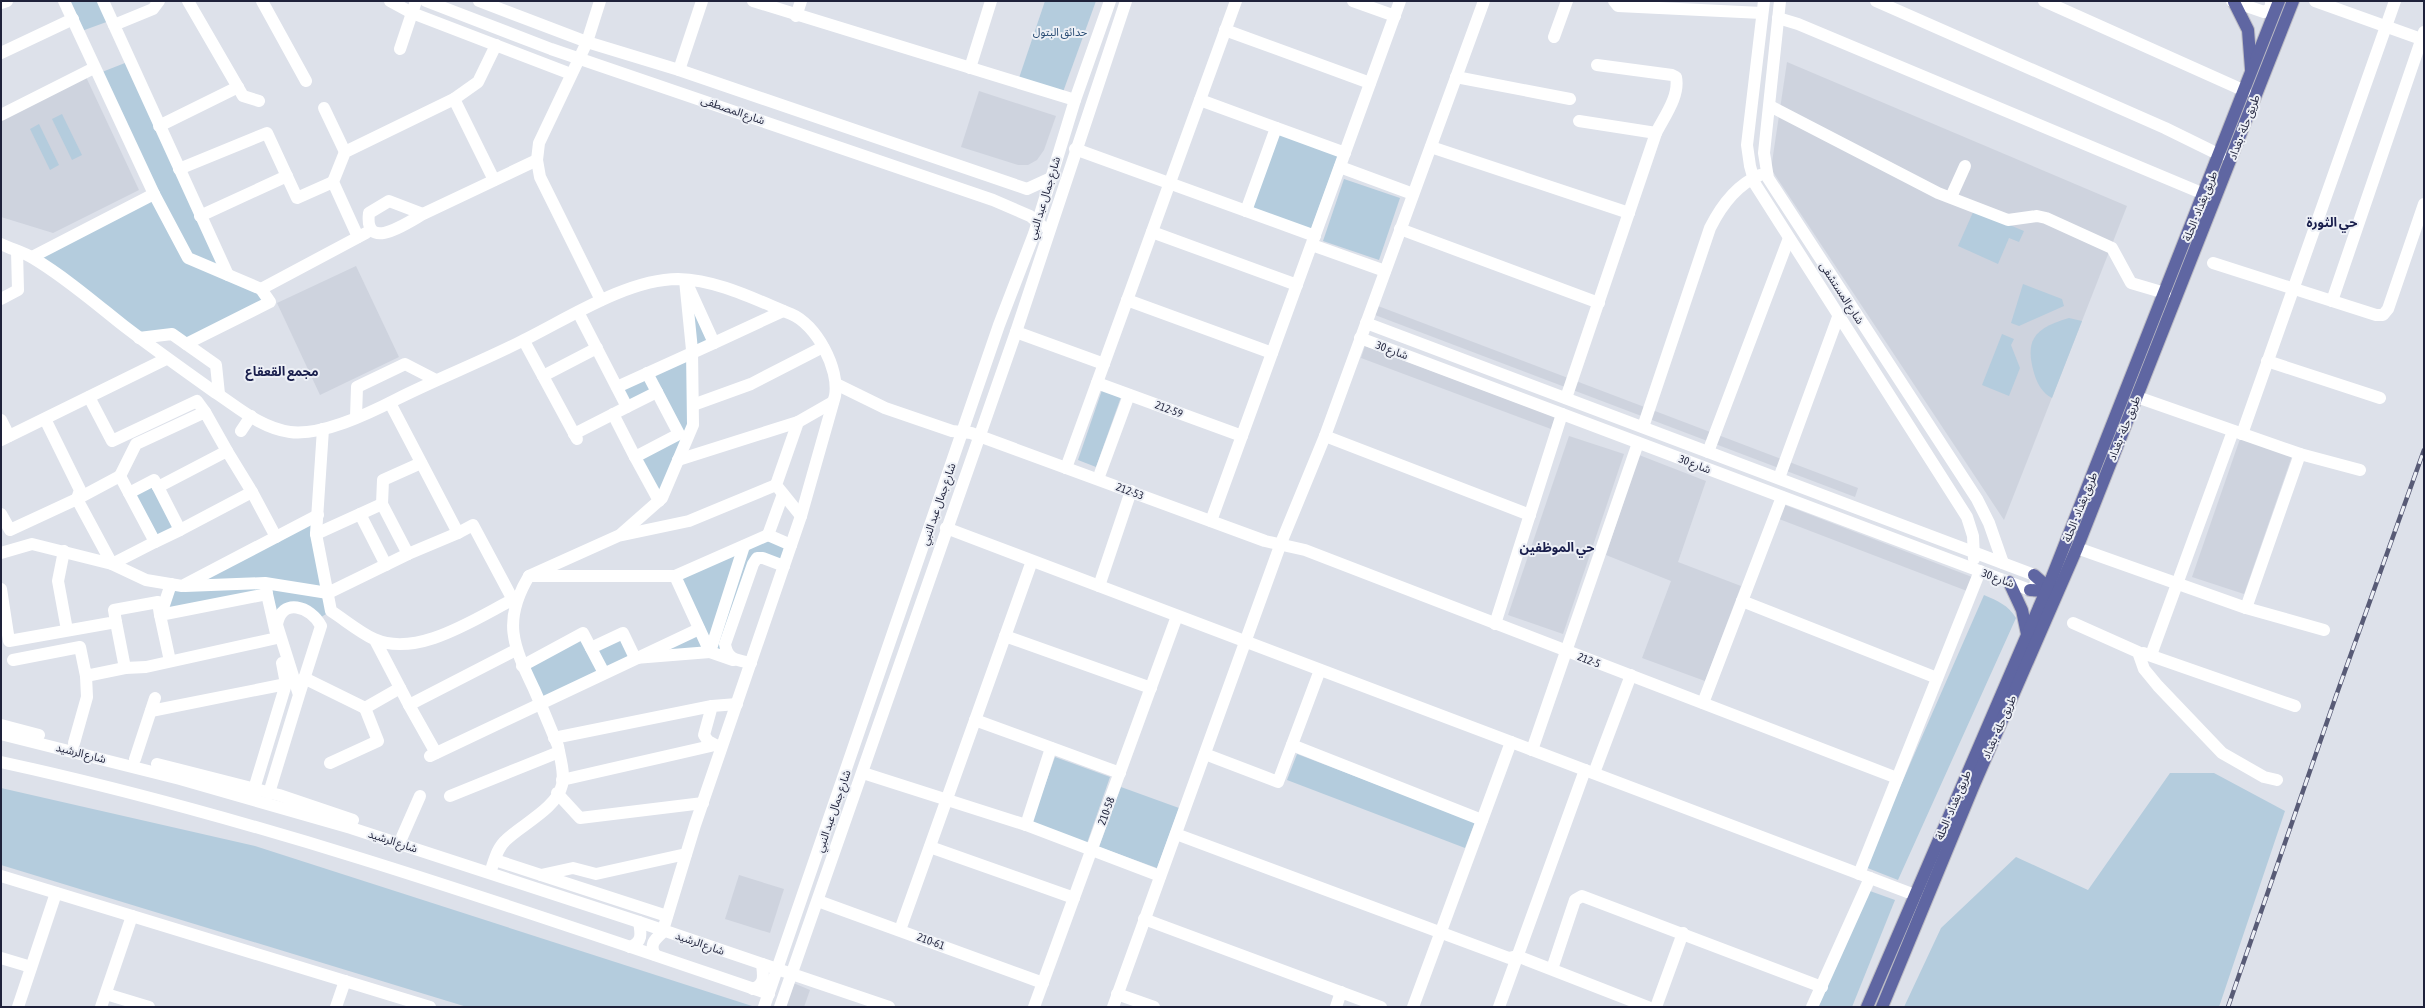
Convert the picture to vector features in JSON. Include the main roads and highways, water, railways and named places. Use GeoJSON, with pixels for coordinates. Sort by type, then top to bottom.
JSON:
{"type":"FeatureCollection","features":[{"type":"Feature","properties":{"kind":"main road"},"geometry":{"type":"LineString","coordinates":[[2233,1],[2248,30],[2252,73]]}},
{"type":"Feature","properties":{"kind":"main road","name":"طريق بغداد - الحلة"},"geometry":{"type":"LineString","coordinates":[[1867,1007],[2027,634],[2052,588],[2056,565],[2220,155],[2279,1]]}},
{"type":"Feature","properties":{"kind":"main road","name":"طريق حلة - بغداد"},"geometry":{"type":"LineString","coordinates":[[1882,1007],[1973,787],[2052,588],[2077,548],[2293,1]]}},
{"type":"Feature","properties":{"kind":"main road"},"geometry":{"type":"LineString","coordinates":[[2052,588],[2034,575],[2046,572],[2056,565]]}},
{"type":"Feature","properties":{"kind":"main road"},"geometry":{"type":"LineString","coordinates":[[2009,582],[2022,610],[2027,634]]}},
{"type":"Feature","properties":{"kind":"main road"},"geometry":{"type":"LineString","coordinates":[[2030,590],[2052,588]]}},
{"type":"Feature","properties":{"kind":"railway"},"geometry":{"type":"LineString","coordinates":[[2228,1007],[2336,696],[2424,450]]}},
{"type":"Feature","properties":{"kind":"district","name":"حي الثورة"},"geometry":{"type":"Point","coordinates":[2332,222]}},
{"type":"Feature","properties":{"kind":"district","name":"مجمع القعقاع"},"geometry":{"type":"Point","coordinates":[282,371]}},
{"type":"Feature","properties":{"kind":"district","name":"حي الموظفين"},"geometry":{"type":"Point","coordinates":[1557,547]}},
{"type":"Feature","properties":{"kind":"park label","name":"حدائق البتول"},"geometry":{"type":"Point","coordinates":[1060,32]}}]}
